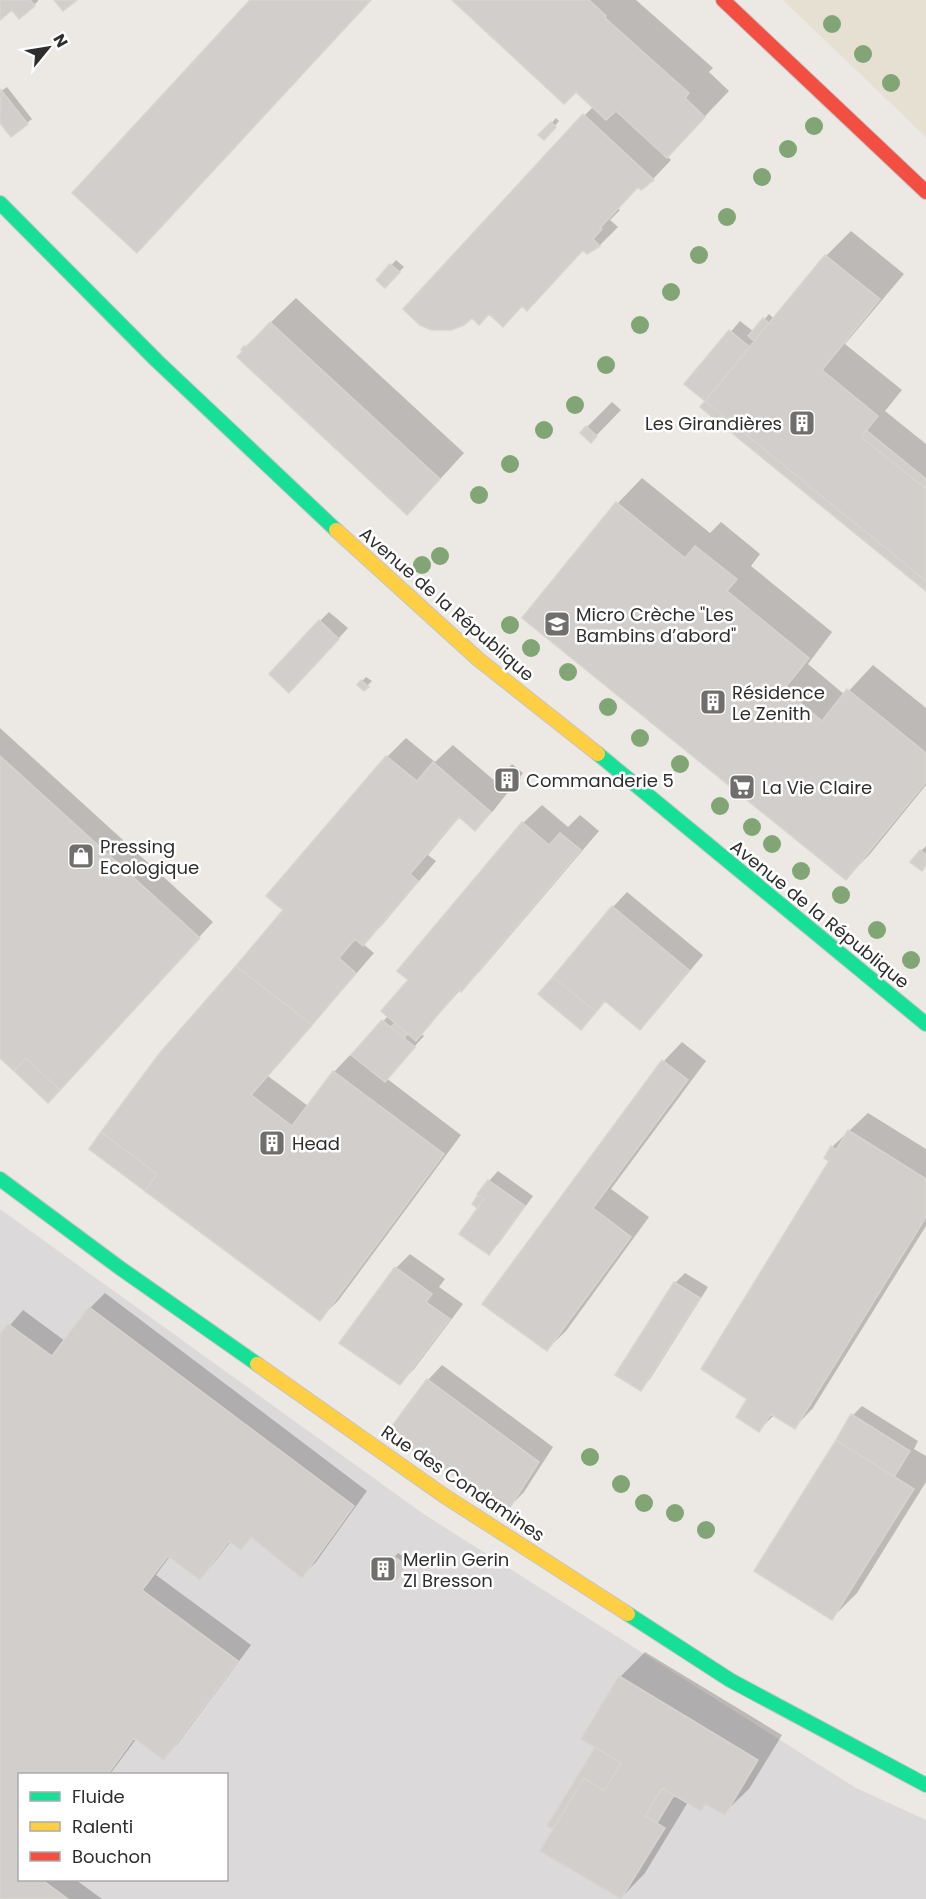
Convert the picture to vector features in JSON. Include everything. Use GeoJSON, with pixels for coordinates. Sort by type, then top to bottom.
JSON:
{"type":"FeatureCollection","features":[{"type":"Feature","properties":{"kind":"street"},"geometry":{"type":"LineString","coordinates":[[723,0],[926,192]]}},
{"type":"Feature","properties":{"kind":"street","name":"Avenue de la République"},"geometry":{"type":"LineString","coordinates":[[0,203],[157,361],[370,562],[478,659],[543,709],[926,1024]]}},
{"type":"Feature","properties":{"kind":"street","name":"Rue des Condamines"},"geometry":{"type":"LineString","coordinates":[[0,1179],[120,1268],[443,1495],[730,1680],[926,1785]]}},
{"type":"Feature","properties":{"kind":"shaded area"},"geometry":{"type":"Polygon","coordinates":[[[783,0],[926,0],[926,137],[783,0]]]}},
{"type":"Feature","properties":{"kind":"shaded area"},"geometry":{"type":"Polygon","coordinates":[[[0,1209],[425,1515],[856,1788],[926,1820],[926,1899],[0,1899],[0,1209]]]}},
{"type":"Feature","properties":{"kind":"building"},"geometry":{"type":"Polygon","coordinates":[[[0,0],[30,0],[35,6],[19,19],[12,10],[0,20],[0,0]]]}},
{"type":"Feature","properties":{"kind":"building"},"geometry":{"type":"Polygon","coordinates":[[[54,0],[77,0],[63,11],[54,0]]]}},
{"type":"Feature","properties":{"kind":"building"},"geometry":{"type":"Polygon","coordinates":[[[250,0],[371,0],[137,253],[72,193],[250,0]]]}},
{"type":"Feature","properties":{"kind":"building"},"geometry":{"type":"Polygon","coordinates":[[[452,0],[589,0],[606,16],[605,18],[689,93],[685,98],[705,117],[667,158],[616,111],[606,120],[576,92],[564,104],[452,0]]]}},
{"type":"Feature","properties":{"kind":"building"},"geometry":{"type":"Polygon","coordinates":[[[1,90],[28,124],[11,137],[0,123],[1,90]]]}},
{"type":"Feature","properties":{"kind":"building"},"geometry":{"type":"Polygon","coordinates":[[[583,114],[654,180],[641,190],[638,187],[600,228],[602,229],[593,239],[600,246],[587,254],[583,250],[527,311],[522,306],[503,327],[489,314],[479,325],[472,318],[464,325],[451,330],[432,330],[420,325],[403,309],[583,114]]]}},
{"type":"Feature","properties":{"kind":"building"},"geometry":{"type":"Polygon","coordinates":[[[551,122],[556,127],[544,140],[538,135],[551,122]]]}},
{"type":"Feature","properties":{"kind":"building","name":"Les Girandières"},"geometry":{"type":"Polygon","coordinates":[[[825,255],[880,299],[822,370],[878,416],[861,437],[926,489],[926,581],[705,401],[825,255]]]}},
{"type":"Feature","properties":{"kind":"building"},"geometry":{"type":"Polygon","coordinates":[[[390,264],[400,272],[385,288],[376,280],[390,264]]]}},
{"type":"Feature","properties":{"kind":"building"},"geometry":{"type":"Polygon","coordinates":[[[763,318],[769,323],[754,341],[748,336],[763,318]]]}},
{"type":"Feature","properties":{"kind":"building"},"geometry":{"type":"Polygon","coordinates":[[[270,322],[440,479],[407,515],[237,357],[243,351],[241,350],[244,346],[247,347],[270,322]]]}},
{"type":"Feature","properties":{"kind":"building"},"geometry":{"type":"Polygon","coordinates":[[[729,330],[750,347],[705,401],[684,384],[729,330]]]}},
{"type":"Feature","properties":{"kind":"building"},"geometry":{"type":"Polygon","coordinates":[[[705,401],[926,581],[926,591],[700,407],[705,401]]]}},
{"type":"Feature","properties":{"kind":"building"},"geometry":{"type":"Polygon","coordinates":[[[586,426],[597,436],[591,443],[580,433],[586,426]]]}},
{"type":"Feature","properties":{"kind":"building"},"geometry":{"type":"Polygon","coordinates":[[[867,431],[926,479],[926,489],[861,437],[867,431]]]}},
{"type":"Feature","properties":{"kind":"building","name":"Résidence Le Zenith"},"geometry":{"type":"Polygon","coordinates":[[[616,502],[685,558],[695,546],[737,579],[727,591],[809,658],[784,689],[822,721],[847,689],[926,753],[926,782],[846,880],[522,618],[616,502]]]}},
{"type":"Feature","properties":{"kind":"building"},"geometry":{"type":"Polygon","coordinates":[[[319,620],[339,639],[289,693],[269,674],[319,620]]]}},
{"type":"Feature","properties":{"kind":"building"},"geometry":{"type":"Polygon","coordinates":[[[361,680],[369,687],[364,691],[357,685],[361,680]]]}},
{"type":"Feature","properties":{"kind":"building"},"geometry":{"type":"Polygon","coordinates":[[[0,756],[200,938],[60,1090],[26,1058],[14,1071],[0,1058],[0,756]]]}},
{"type":"Feature","properties":{"kind":"building"},"geometry":{"type":"Polygon","coordinates":[[[386,756],[417,781],[433,762],[491,812],[475,831],[459,817],[410,874],[418,881],[363,946],[355,939],[339,958],[356,973],[312,1025],[236,966],[283,910],[266,896],[386,756]]]}},
{"type":"Feature","properties":{"kind":"building","name":"Commanderie 5"},"geometry":{"type":"Polygon","coordinates":[[[506,767],[520,778],[507,793],[494,782],[506,767]]]}},
{"type":"Feature","properties":{"kind":"building"},"geometry":{"type":"Polygon","coordinates":[[[522,822],[549,845],[560,833],[581,850],[461,992],[459,989],[416,1041],[381,1011],[408,980],[397,971],[522,822]]]}},
{"type":"Feature","properties":{"kind":"building"},"geometry":{"type":"Polygon","coordinates":[[[920,850],[926,855],[926,865],[922,871],[910,862],[920,850]]]}},
{"type":"Feature","properties":{"kind":"building"},"geometry":{"type":"Polygon","coordinates":[[[612,906],[689,970],[640,1030],[605,1001],[596,1012],[553,977],[612,906]]]}},
{"type":"Feature","properties":{"kind":"building","name":"Head"},"geometry":{"type":"Polygon","coordinates":[[[236,966],[312,1025],[251,1095],[292,1126],[333,1071],[444,1154],[320,1321],[145,1191],[157,1174],[101,1132],[159,1054],[236,966]]]}},
{"type":"Feature","properties":{"kind":"building"},"geometry":{"type":"Polygon","coordinates":[[[553,977],[596,1012],[581,1030],[538,994],[553,977]]]}},
{"type":"Feature","properties":{"kind":"building"},"geometry":{"type":"Polygon","coordinates":[[[382,1020],[415,1047],[385,1082],[351,1055],[382,1020]]]}},
{"type":"Feature","properties":{"kind":"building"},"geometry":{"type":"Polygon","coordinates":[[[395,1023],[407,1034],[404,1038],[391,1027],[395,1023]]]}},
{"type":"Feature","properties":{"kind":"building"},"geometry":{"type":"Polygon","coordinates":[[[26,1058],[60,1090],[48,1103],[14,1071],[26,1058]]]}},
{"type":"Feature","properties":{"kind":"building"},"geometry":{"type":"Polygon","coordinates":[[[662,1060],[688,1080],[593,1208],[631,1237],[547,1351],[482,1304],[662,1060]]]}},
{"type":"Feature","properties":{"kind":"building"},"geometry":{"type":"Polygon","coordinates":[[[848,1130],[926,1179],[926,1217],[795,1429],[771,1414],[759,1432],[736,1417],[747,1399],[701,1369],[829,1161],[824,1158],[831,1146],[836,1150],[848,1130]]]}},
{"type":"Feature","properties":{"kind":"building"},"geometry":{"type":"Polygon","coordinates":[[[101,1132],[157,1174],[145,1191],[89,1149],[101,1132]]]}},
{"type":"Feature","properties":{"kind":"building"},"geometry":{"type":"Polygon","coordinates":[[[488,1180],[525,1206],[489,1255],[459,1234],[484,1199],[477,1194],[488,1180]]]}},
{"type":"Feature","properties":{"kind":"building"},"geometry":{"type":"Polygon","coordinates":[[[478,1195],[484,1199],[477,1208],[472,1204],[478,1195]]]}},
{"type":"Feature","properties":{"kind":"building"},"geometry":{"type":"Polygon","coordinates":[[[395,1267],[432,1294],[426,1302],[450,1319],[400,1385],[339,1343],[395,1267]]]}},
{"type":"Feature","properties":{"kind":"building"},"geometry":{"type":"Polygon","coordinates":[[[674,1282],[700,1298],[641,1391],[615,1375],[674,1282]]]}},
{"type":"Feature","properties":{"kind":"building"},"geometry":{"type":"Polygon","coordinates":[[[89,1307],[354,1506],[302,1578],[251,1537],[241,1550],[229,1541],[200,1580],[168,1556],[142,1590],[238,1661],[164,1760],[134,1738],[109,1773],[18,1773],[18,1881],[43,1881],[68,1899],[0,1899],[0,1334],[8,1324],[52,1356],[89,1307]]]}},
{"type":"Feature","properties":{"kind":"building"},"geometry":{"type":"Polygon","coordinates":[[[427,1379],[539,1462],[509,1509],[386,1434],[427,1379]]]}},
{"type":"Feature","properties":{"kind":"building"},"geometry":{"type":"Polygon","coordinates":[[[851,1414],[910,1451],[894,1477],[836,1440],[851,1414]]]}},
{"type":"Feature","properties":{"kind":"building"},"geometry":{"type":"Polygon","coordinates":[[[836,1440],[914,1489],[832,1620],[754,1571],[836,1440]]]}},
{"type":"Feature","properties":{"kind":"building","name":"Merlin Gerin ZI Bresson"},"geometry":{"type":"Polygon","coordinates":[[[393,1556],[399,1560],[382,1582],[369,1574],[378,1560],[386,1565],[393,1556]]]}},
{"type":"Feature","properties":{"kind":"building"},"geometry":{"type":"Polygon","coordinates":[[[399,1560],[406,1565],[397,1581],[389,1575],[399,1560]]]}},
{"type":"Feature","properties":{"kind":"building"},"geometry":{"type":"Polygon","coordinates":[[[619,1676],[758,1760],[725,1815],[705,1804],[701,1811],[662,1788],[645,1816],[665,1828],[621,1899],[540,1851],[584,1778],[604,1791],[621,1763],[581,1739],[619,1676]]]}},
{"type":"Feature","properties":{"kind":"building"},"geometry":{"type":"Polygon","coordinates":[[[595,1747],[621,1763],[604,1791],[584,1778],[553,1829],[547,1826],[595,1747]]]}},
{"type":"Feature","properties":{"kind":"building"},"geometry":{"type":"Polygon","coordinates":[[[662,1788],[674,1795],[657,1823],[645,1816],[662,1788]]]}},
{"type":"Feature","properties":{"kind":"traffic: fast"},"geometry":{"type":"LineString","coordinates":[[0,203],[157,361],[336,530]]}},
{"type":"Feature","properties":{"kind":"traffic: fast"},"geometry":{"type":"LineString","coordinates":[[598,754],[926,1024]]}},
{"type":"Feature","properties":{"kind":"traffic: fast"},"geometry":{"type":"LineString","coordinates":[[0,1179],[120,1268],[257,1364]]}},
{"type":"Feature","properties":{"kind":"traffic: fast"},"geometry":{"type":"LineString","coordinates":[[628,1614],[730,1680],[926,1785]]}},
{"type":"Feature","properties":{"kind":"traffic: slow"},"geometry":{"type":"LineString","coordinates":[[336,530],[478,659],[598,754]]}},
{"type":"Feature","properties":{"kind":"traffic: slow"},"geometry":{"type":"LineString","coordinates":[[257,1364],[443,1495],[628,1614]]}},
{"type":"Feature","properties":{"kind":"traffic: jam"},"geometry":{"type":"LineString","coordinates":[[723,0],[926,192]]}},
{"type":"Feature","properties":{"kind":"place","name":"Les Girandières"},"geometry":{"type":"Point","coordinates":[802,423]}},
{"type":"Feature","properties":{"kind":"place","name":"Micro Crèche \"Les Bambins d’abord\""},"geometry":{"type":"Point","coordinates":[557,624]}},
{"type":"Feature","properties":{"kind":"place","name":"Résidence Le Zenith"},"geometry":{"type":"Point","coordinates":[713,702]}},
{"type":"Feature","properties":{"kind":"place","name":"Commanderie 5"},"geometry":{"type":"Point","coordinates":[507,780]}},
{"type":"Feature","properties":{"kind":"place","name":"La Vie Claire"},"geometry":{"type":"Point","coordinates":[742,787]}},
{"type":"Feature","properties":{"kind":"place","name":"Pressing Ecologique"},"geometry":{"type":"Point","coordinates":[81,856]}},
{"type":"Feature","properties":{"kind":"place","name":"Head"},"geometry":{"type":"Point","coordinates":[272,1143]}},
{"type":"Feature","properties":{"kind":"place","name":"Merlin Gerin ZI Bresson"},"geometry":{"type":"Point","coordinates":[383,1569]}}]}
